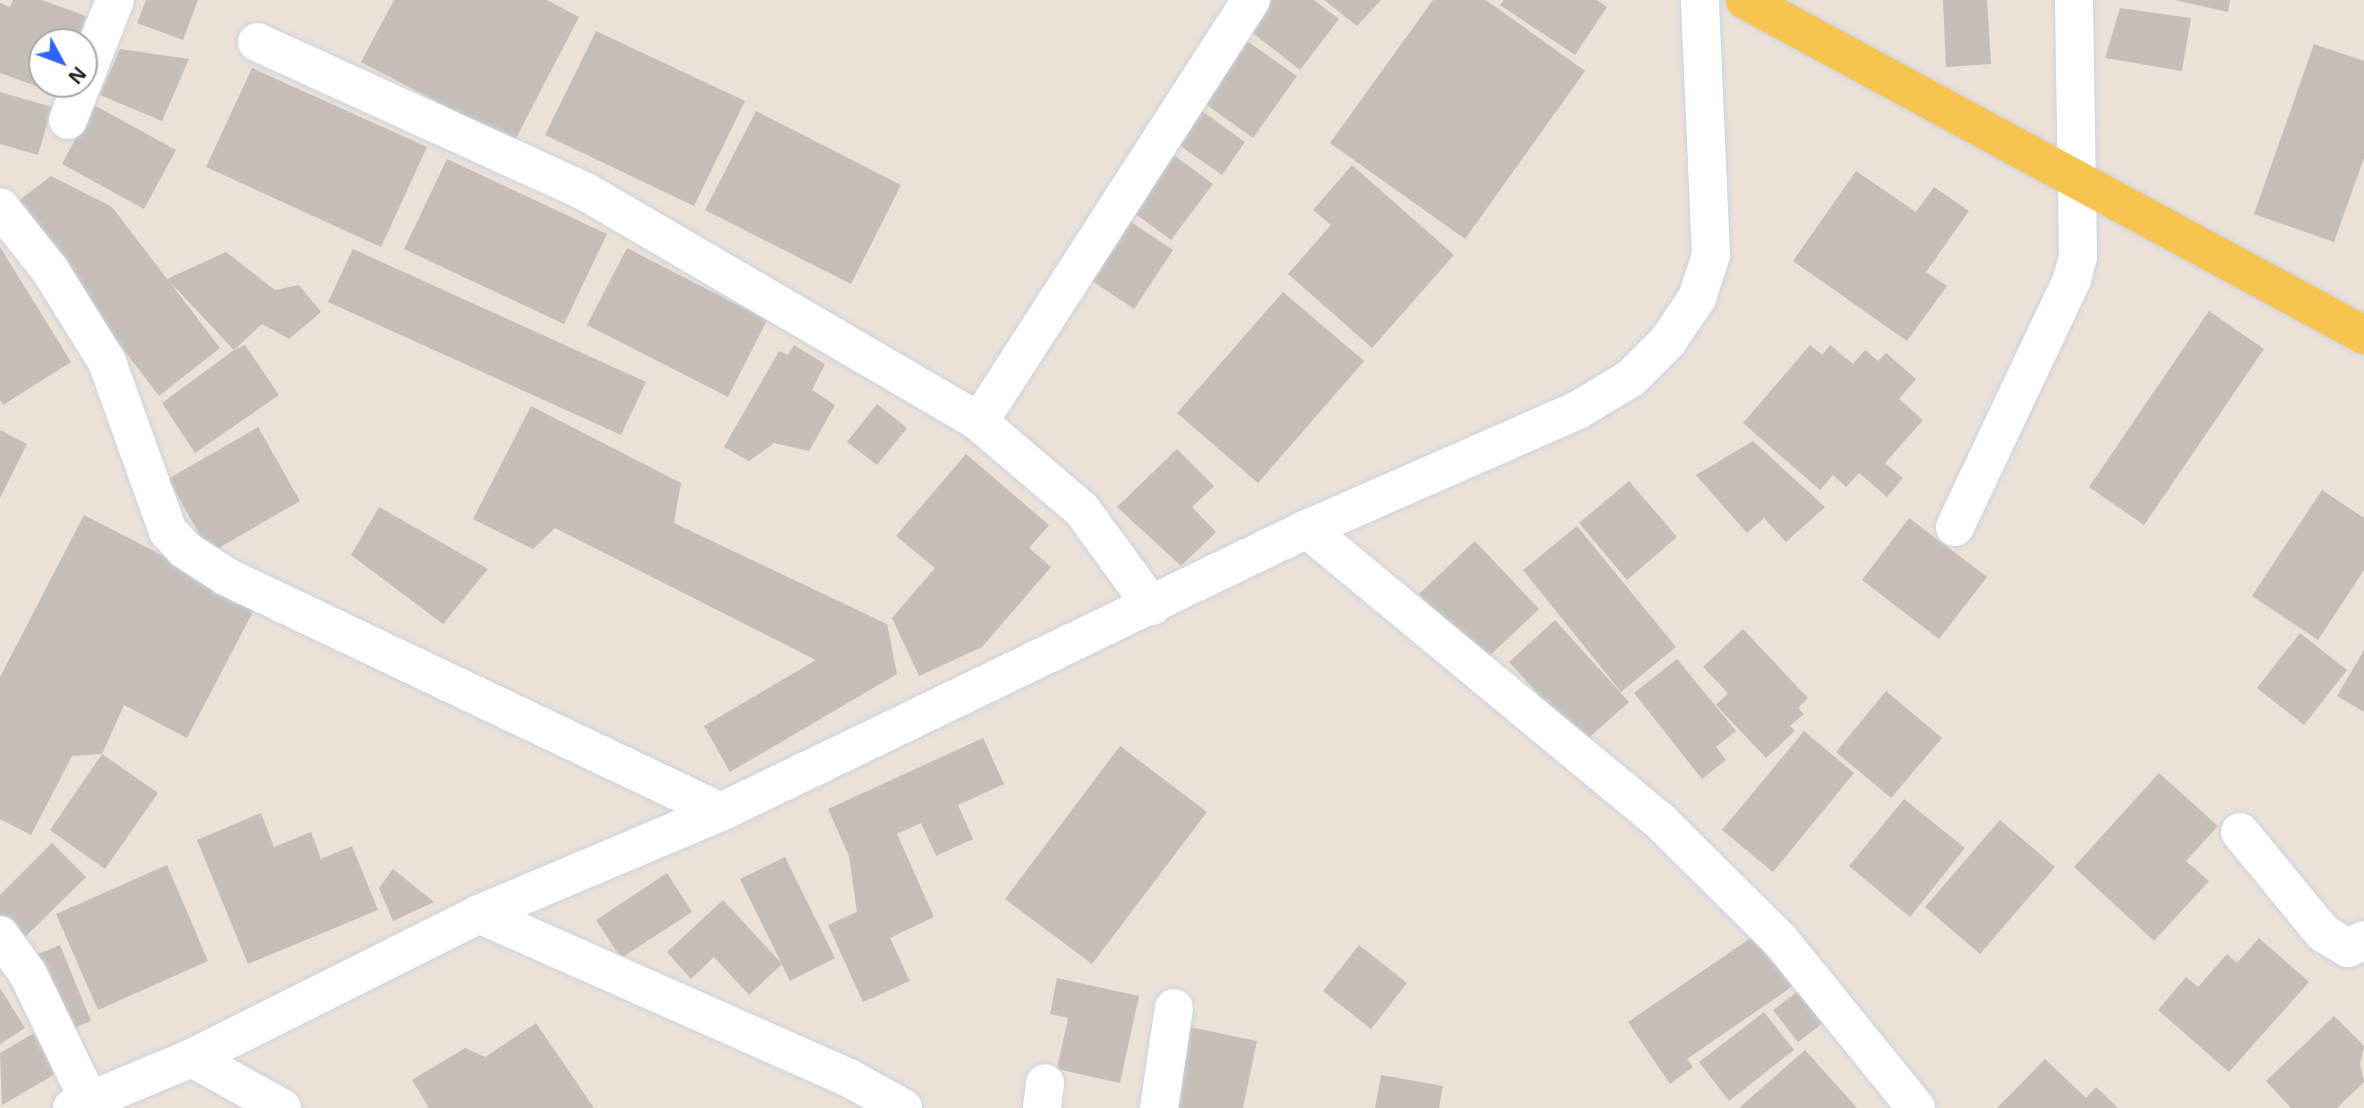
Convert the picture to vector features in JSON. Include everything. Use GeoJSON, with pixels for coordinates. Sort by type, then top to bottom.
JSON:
{"type":"FeatureCollection","features":[{"type":"Feature","properties":{"kind":"main road"},"geometry":{"type":"LineString","coordinates":[[1745,0],[2364,335]]}},
{"type":"Feature","properties":{"kind":"street"},"geometry":{"type":"LineString","coordinates":[[98,42],[114,0]]}},
{"type":"Feature","properties":{"kind":"street"},"geometry":{"type":"LineString","coordinates":[[979,422],[1251,0]]}},
{"type":"Feature","properties":{"kind":"street"},"geometry":{"type":"LineString","coordinates":[[0,934],[22,963],[80,1104],[192,1058],[479,914],[721,812],[1307,529],[1578,410],[1631,378],[1668,341],[1697,298],[1711,255],[1700,0]]}},
{"type":"Feature","properties":{"kind":"street"},"geometry":{"type":"LineString","coordinates":[[1955,527],[2073,279],[2080,183],[2074,0]]}},
{"type":"Feature","properties":{"kind":"street"},"geometry":{"type":"LineString","coordinates":[[257,42],[586,192],[979,422],[1082,510],[1152,606]]}},
{"type":"Feature","properties":{"kind":"street"},"geometry":{"type":"LineString","coordinates":[[68,120],[77,98]]}},
{"type":"Feature","properties":{"kind":"street"},"geometry":{"type":"LineString","coordinates":[[0,206],[50,270],[107,362],[168,531],[184,550],[227,576],[721,812]]}},
{"type":"Feature","properties":{"kind":"street"},"geometry":{"type":"LineString","coordinates":[[1307,529],[1681,841],[1780,940],[1916,1108]]}},
{"type":"Feature","properties":{"kind":"street"},"geometry":{"type":"LineString","coordinates":[[2240,832],[2323,933],[2348,948],[2364,940]]}},
{"type":"Feature","properties":{"kind":"street"},"geometry":{"type":"LineString","coordinates":[[479,914],[849,1078],[903,1108]]}},
{"type":"Feature","properties":{"kind":"street"},"geometry":{"type":"LineString","coordinates":[[1159,1108],[1174,1008]]}},
{"type":"Feature","properties":{"kind":"street"},"geometry":{"type":"LineString","coordinates":[[192,1058],[282,1108]]}},
{"type":"Feature","properties":{"kind":"building"},"geometry":{"type":"Polygon","coordinates":[[[13,0],[42,0],[86,16],[82,28],[28,28],[28,83],[0,73],[0,3],[10,7],[13,0]]]}},
{"type":"Feature","properties":{"kind":"building"},"geometry":{"type":"Polygon","coordinates":[[[146,0],[198,0],[183,40],[137,23],[146,0]]]}},
{"type":"Feature","properties":{"kind":"building"},"geometry":{"type":"Polygon","coordinates":[[[394,0],[547,0],[579,17],[514,142],[361,62],[394,0]]]}},
{"type":"Feature","properties":{"kind":"building"},"geometry":{"type":"Polygon","coordinates":[[[1270,0],[1314,0],[1339,19],[1300,70],[1249,30],[1270,0]]]}},
{"type":"Feature","properties":{"kind":"building"},"geometry":{"type":"Polygon","coordinates":[[[1324,0],[1381,0],[1357,26],[1324,0]]]}},
{"type":"Feature","properties":{"kind":"building"},"geometry":{"type":"Polygon","coordinates":[[[1433,0],[1486,0],[1585,71],[1465,239],[1330,143],[1433,0]]]}},
{"type":"Feature","properties":{"kind":"building"},"geometry":{"type":"Polygon","coordinates":[[[1504,0],[1597,0],[1607,7],[1575,55],[1500,5],[1504,0]]]}},
{"type":"Feature","properties":{"kind":"building"},"geometry":{"type":"Polygon","coordinates":[[[1943,0],[1987,0],[1991,64],[1946,67],[1943,0]]]}},
{"type":"Feature","properties":{"kind":"building"},"geometry":{"type":"Polygon","coordinates":[[[2175,0],[2230,0],[2228,12],[2175,0]]]}},
{"type":"Feature","properties":{"kind":"building"},"geometry":{"type":"Polygon","coordinates":[[[2120,8],[2191,18],[2182,71],[2105,58],[2120,8]]]}},
{"type":"Feature","properties":{"kind":"building"},"geometry":{"type":"Polygon","coordinates":[[[596,31],[745,101],[694,206],[545,135],[596,31]]]}},
{"type":"Feature","properties":{"kind":"building"},"geometry":{"type":"Polygon","coordinates":[[[1244,39],[1297,76],[1253,138],[1200,100],[1244,39]]]}},
{"type":"Feature","properties":{"kind":"building"},"geometry":{"type":"Polygon","coordinates":[[[2314,44],[2364,61],[2364,158],[2334,242],[2254,214],[2314,44]]]}},
{"type":"Feature","properties":{"kind":"building"},"geometry":{"type":"Polygon","coordinates":[[[120,49],[189,59],[162,121],[100,95],[120,49]]]}},
{"type":"Feature","properties":{"kind":"building"},"geometry":{"type":"Polygon","coordinates":[[[252,68],[427,147],[381,247],[206,167],[252,68]]]}},
{"type":"Feature","properties":{"kind":"building"},"geometry":{"type":"Polygon","coordinates":[[[0,92],[52,107],[38,155],[0,144],[0,92]]]}},
{"type":"Feature","properties":{"kind":"building"},"geometry":{"type":"Polygon","coordinates":[[[94,105],[176,150],[144,209],[62,164],[94,105]]]}},
{"type":"Feature","properties":{"kind":"building"},"geometry":{"type":"Polygon","coordinates":[[[1198,108],[1245,142],[1222,175],[1175,142],[1198,108]]]}},
{"type":"Feature","properties":{"kind":"building"},"geometry":{"type":"Polygon","coordinates":[[[756,111],[901,185],[851,284],[705,210],[756,111]]]}},
{"type":"Feature","properties":{"kind":"building"},"geometry":{"type":"Polygon","coordinates":[[[1171,153],[1213,184],[1171,240],[1129,209],[1171,153]]]}},
{"type":"Feature","properties":{"kind":"building"},"geometry":{"type":"Polygon","coordinates":[[[447,159],[607,234],[564,324],[404,249],[447,159]]]}},
{"type":"Feature","properties":{"kind":"building"},"geometry":{"type":"Polygon","coordinates":[[[1352,165],[1454,255],[1372,348],[1288,274],[1331,225],[1313,210],[1352,165]]]}},
{"type":"Feature","properties":{"kind":"building"},"geometry":{"type":"Polygon","coordinates":[[[1856,171],[1916,212],[1934,187],[1969,211],[1926,272],[1947,286],[1907,341],[1793,261],[1856,171]]]}},
{"type":"Feature","properties":{"kind":"building"},"geometry":{"type":"Polygon","coordinates":[[[51,176],[112,207],[167,279],[226,252],[275,290],[299,285],[321,312],[289,339],[262,324],[234,350],[169,281],[220,348],[159,396],[13,205],[51,176]]]}},
{"type":"Feature","properties":{"kind":"building"},"geometry":{"type":"Polygon","coordinates":[[[1128,220],[1173,250],[1134,309],[1089,279],[1128,220]]]}},
{"type":"Feature","properties":{"kind":"building"},"geometry":{"type":"Polygon","coordinates":[[[0,247],[71,362],[3,405],[0,400],[0,247]]]}},
{"type":"Feature","properties":{"kind":"building"},"geometry":{"type":"Polygon","coordinates":[[[627,248],[767,320],[728,397],[587,325],[627,248]]]}},
{"type":"Feature","properties":{"kind":"building"},"geometry":{"type":"Polygon","coordinates":[[[353,249],[646,382],[621,435],[328,302],[353,249]]]}},
{"type":"Feature","properties":{"kind":"building"},"geometry":{"type":"Polygon","coordinates":[[[1283,292],[1364,361],[1258,483],[1177,413],[1283,292]]]}},
{"type":"Feature","properties":{"kind":"building"},"geometry":{"type":"Polygon","coordinates":[[[2209,311],[2264,349],[2144,525],[2089,487],[2209,311]]]}},
{"type":"Feature","properties":{"kind":"building"},"geometry":{"type":"Polygon","coordinates":[[[245,345],[279,395],[195,453],[162,403],[234,350],[245,345]]]}},
{"type":"Feature","properties":{"kind":"building"},"geometry":{"type":"Polygon","coordinates":[[[794,345],[825,364],[812,390],[835,405],[809,451],[774,443],[749,461],[724,447],[779,351],[788,355],[794,345]]]}},
{"type":"Feature","properties":{"kind":"building"},"geometry":{"type":"Polygon","coordinates":[[[1810,345],[1822,355],[1830,345],[1853,364],[1865,350],[1878,361],[1886,353],[1916,379],[1899,399],[1923,420],[1885,463],[1903,478],[1887,497],[1859,473],[1846,487],[1833,475],[1820,490],[1743,423],[1810,345]]]}},
{"type":"Feature","properties":{"kind":"building"},"geometry":{"type":"Polygon","coordinates":[[[877,404],[907,428],[877,465],[847,442],[877,404]]]}},
{"type":"Feature","properties":{"kind":"building"},"geometry":{"type":"Polygon","coordinates":[[[531,406],[681,483],[674,523],[887,624],[897,674],[730,772],[704,726],[816,660],[555,528],[533,549],[473,519],[531,406]]]}},
{"type":"Feature","properties":{"kind":"building"},"geometry":{"type":"Polygon","coordinates":[[[258,427],[300,501],[210,553],[168,479],[258,427]]]}},
{"type":"Feature","properties":{"kind":"building"},"geometry":{"type":"Polygon","coordinates":[[[0,430],[27,444],[0,498],[0,430]]]}},
{"type":"Feature","properties":{"kind":"building"},"geometry":{"type":"Polygon","coordinates":[[[1753,441],[1825,507],[1786,542],[1764,518],[1747,533],[1696,475],[1753,441]]]}},
{"type":"Feature","properties":{"kind":"building"},"geometry":{"type":"Polygon","coordinates":[[[1177,449],[1214,486],[1192,507],[1216,532],[1181,566],[1117,507],[1177,449]]]}},
{"type":"Feature","properties":{"kind":"building"},"geometry":{"type":"Polygon","coordinates":[[[966,454],[1049,525],[1029,548],[1051,567],[982,647],[919,676],[892,618],[935,568],[896,536],[966,454]]]}},
{"type":"Feature","properties":{"kind":"building"},"geometry":{"type":"Polygon","coordinates":[[[1629,481],[1677,537],[1627,580],[1579,523],[1629,481]]]}},
{"type":"Feature","properties":{"kind":"building"},"geometry":{"type":"Polygon","coordinates":[[[2322,490],[2364,518],[2364,570],[2318,640],[2252,596],[2322,490]]]}},
{"type":"Feature","properties":{"kind":"building"},"geometry":{"type":"Polygon","coordinates":[[[379,507],[488,569],[443,624],[351,555],[379,507]]]}},
{"type":"Feature","properties":{"kind":"building"},"geometry":{"type":"Polygon","coordinates":[[[84,515],[257,604],[187,738],[124,705],[102,754],[72,756],[31,835],[0,819],[0,677],[84,515]]]}},
{"type":"Feature","properties":{"kind":"building"},"geometry":{"type":"Polygon","coordinates":[[[1909,518],[1987,577],[1939,639],[1862,580],[1909,518]]]}},
{"type":"Feature","properties":{"kind":"building"},"geometry":{"type":"Polygon","coordinates":[[[1577,526],[1676,647],[1621,692],[1523,570],[1577,526]]]}},
{"type":"Feature","properties":{"kind":"building"},"geometry":{"type":"Polygon","coordinates":[[[1475,541],[1539,609],[1483,662],[1419,594],[1475,541]]]}},
{"type":"Feature","properties":{"kind":"building"},"geometry":{"type":"Polygon","coordinates":[[[1555,620],[1629,702],[1583,743],[1509,662],[1555,620]]]}},
{"type":"Feature","properties":{"kind":"building"},"geometry":{"type":"Polygon","coordinates":[[[1743,629],[1808,698],[1798,708],[1804,714],[1790,726],[1795,731],[1766,758],[1716,705],[1728,693],[1703,667],[1743,629]]]}},
{"type":"Feature","properties":{"kind":"building"},"geometry":{"type":"Polygon","coordinates":[[[2300,633],[2347,670],[2304,725],[2257,688],[2300,633]]]}},
{"type":"Feature","properties":{"kind":"building"},"geometry":{"type":"Polygon","coordinates":[[[2364,650],[2364,712],[2337,696],[2364,650]]]}},
{"type":"Feature","properties":{"kind":"building"},"geometry":{"type":"Polygon","coordinates":[[[1677,659],[1736,731],[1716,747],[1726,760],[1702,779],[1634,693],[1677,659]]]}},
{"type":"Feature","properties":{"kind":"building"},"geometry":{"type":"Polygon","coordinates":[[[1886,691],[1942,738],[1891,798],[1836,752],[1886,691]]]}},
{"type":"Feature","properties":{"kind":"building"},"geometry":{"type":"Polygon","coordinates":[[[1804,731],[1854,773],[1773,872],[1722,830],[1804,731]]]}},
{"type":"Feature","properties":{"kind":"building"},"geometry":{"type":"Polygon","coordinates":[[[983,738],[1004,784],[958,805],[973,839],[936,856],[921,823],[897,834],[934,917],[890,938],[910,981],[863,1002],[828,925],[857,912],[849,856],[828,809],[983,738]]]}},
{"type":"Feature","properties":{"kind":"building"},"geometry":{"type":"Polygon","coordinates":[[[1120,746],[1207,812],[1092,964],[1005,899],[1120,746]]]}},
{"type":"Feature","properties":{"kind":"building"},"geometry":{"type":"Polygon","coordinates":[[[102,754],[158,793],[105,869],[50,830],[102,754]]]}},
{"type":"Feature","properties":{"kind":"building"},"geometry":{"type":"Polygon","coordinates":[[[2159,773],[2218,826],[2186,861],[2209,881],[2154,941],[2074,867],[2159,773]]]}},
{"type":"Feature","properties":{"kind":"building"},"geometry":{"type":"Polygon","coordinates":[[[1904,799],[1965,848],[1910,917],[1849,866],[1904,799]]]}},
{"type":"Feature","properties":{"kind":"building"},"geometry":{"type":"Polygon","coordinates":[[[261,813],[274,847],[311,832],[321,859],[352,846],[378,910],[248,964],[197,840],[261,813]]]}},
{"type":"Feature","properties":{"kind":"building"},"geometry":{"type":"Polygon","coordinates":[[[2000,820],[2055,867],[1980,954],[1925,907],[2000,820]]]}},
{"type":"Feature","properties":{"kind":"building"},"geometry":{"type":"Polygon","coordinates":[[[52,843],[86,877],[23,939],[0,917],[0,895],[52,843]]]}},
{"type":"Feature","properties":{"kind":"building"},"geometry":{"type":"Polygon","coordinates":[[[785,857],[835,958],[790,981],[740,879],[785,857]]]}},
{"type":"Feature","properties":{"kind":"building"},"geometry":{"type":"Polygon","coordinates":[[[167,865],[208,961],[98,1010],[56,914],[167,865]]]}},
{"type":"Feature","properties":{"kind":"building"},"geometry":{"type":"Polygon","coordinates":[[[393,869],[434,902],[393,921],[379,888],[393,869]]]}},
{"type":"Feature","properties":{"kind":"building"},"geometry":{"type":"Polygon","coordinates":[[[667,873],[692,912],[621,958],[596,920],[667,873]]]}},
{"type":"Feature","properties":{"kind":"building"},"geometry":{"type":"Polygon","coordinates":[[[723,900],[782,964],[749,995],[714,957],[691,979],[667,952],[723,900]]]}},
{"type":"Feature","properties":{"kind":"building"},"geometry":{"type":"Polygon","coordinates":[[[1758,933],[1793,986],[1687,1059],[1693,1067],[1670,1084],[1628,1022],[1758,933]]]}},
{"type":"Feature","properties":{"kind":"building"},"geometry":{"type":"Polygon","coordinates":[[[2259,938],[2309,982],[2229,1072],[2158,1010],[2186,977],[2198,987],[2227,954],[2237,963],[2259,938]]]}},
{"type":"Feature","properties":{"kind":"building"},"geometry":{"type":"Polygon","coordinates":[[[60,945],[91,1021],[62,1033],[31,957],[60,945]]]}},
{"type":"Feature","properties":{"kind":"building"},"geometry":{"type":"Polygon","coordinates":[[[1359,945],[1407,983],[1371,1029],[1323,991],[1359,945]]]}},
{"type":"Feature","properties":{"kind":"building"},"geometry":{"type":"Polygon","coordinates":[[[1057,978],[1139,996],[1120,1083],[1057,1069],[1068,1018],[1050,1014],[1057,978]]]}},
{"type":"Feature","properties":{"kind":"building"},"geometry":{"type":"Polygon","coordinates":[[[0,988],[25,1028],[0,1044],[0,988]]]}},
{"type":"Feature","properties":{"kind":"building"},"geometry":{"type":"Polygon","coordinates":[[[1800,990],[1824,1022],[1798,1042],[1773,1010],[1800,990]]]}},
{"type":"Feature","properties":{"kind":"building"},"geometry":{"type":"Polygon","coordinates":[[[1764,1012],[1794,1050],[1729,1101],[1699,1062],[1764,1012]]]}},
{"type":"Feature","properties":{"kind":"building"},"geometry":{"type":"Polygon","coordinates":[[[2334,1016],[2364,1046],[2360,1064],[2364,1082],[2337,1108],[2291,1108],[2266,1081],[2334,1016]]]}},
{"type":"Feature","properties":{"kind":"building"},"geometry":{"type":"Polygon","coordinates":[[[536,1023],[594,1108],[429,1108],[412,1080],[465,1048],[485,1057],[536,1023]]]}},
{"type":"Feature","properties":{"kind":"building"},"geometry":{"type":"Polygon","coordinates":[[[1185,1026],[1257,1041],[1243,1108],[1168,1108],[1185,1026]]]}},
{"type":"Feature","properties":{"kind":"building"},"geometry":{"type":"Polygon","coordinates":[[[34,1033],[57,1073],[2,1105],[0,1053],[34,1033]]]}},
{"type":"Feature","properties":{"kind":"building"},"geometry":{"type":"Polygon","coordinates":[[[1805,1050],[1857,1108],[1739,1108],[1805,1050]]]}},
{"type":"Feature","properties":{"kind":"building"},"geometry":{"type":"Polygon","coordinates":[[[2045,1059],[2086,1098],[2096,1087],[2118,1108],[1997,1108],[2045,1059]]]}},
{"type":"Feature","properties":{"kind":"building"},"geometry":{"type":"Polygon","coordinates":[[[1381,1075],[1443,1086],[1439,1108],[1375,1108],[1381,1075]]]}}]}
